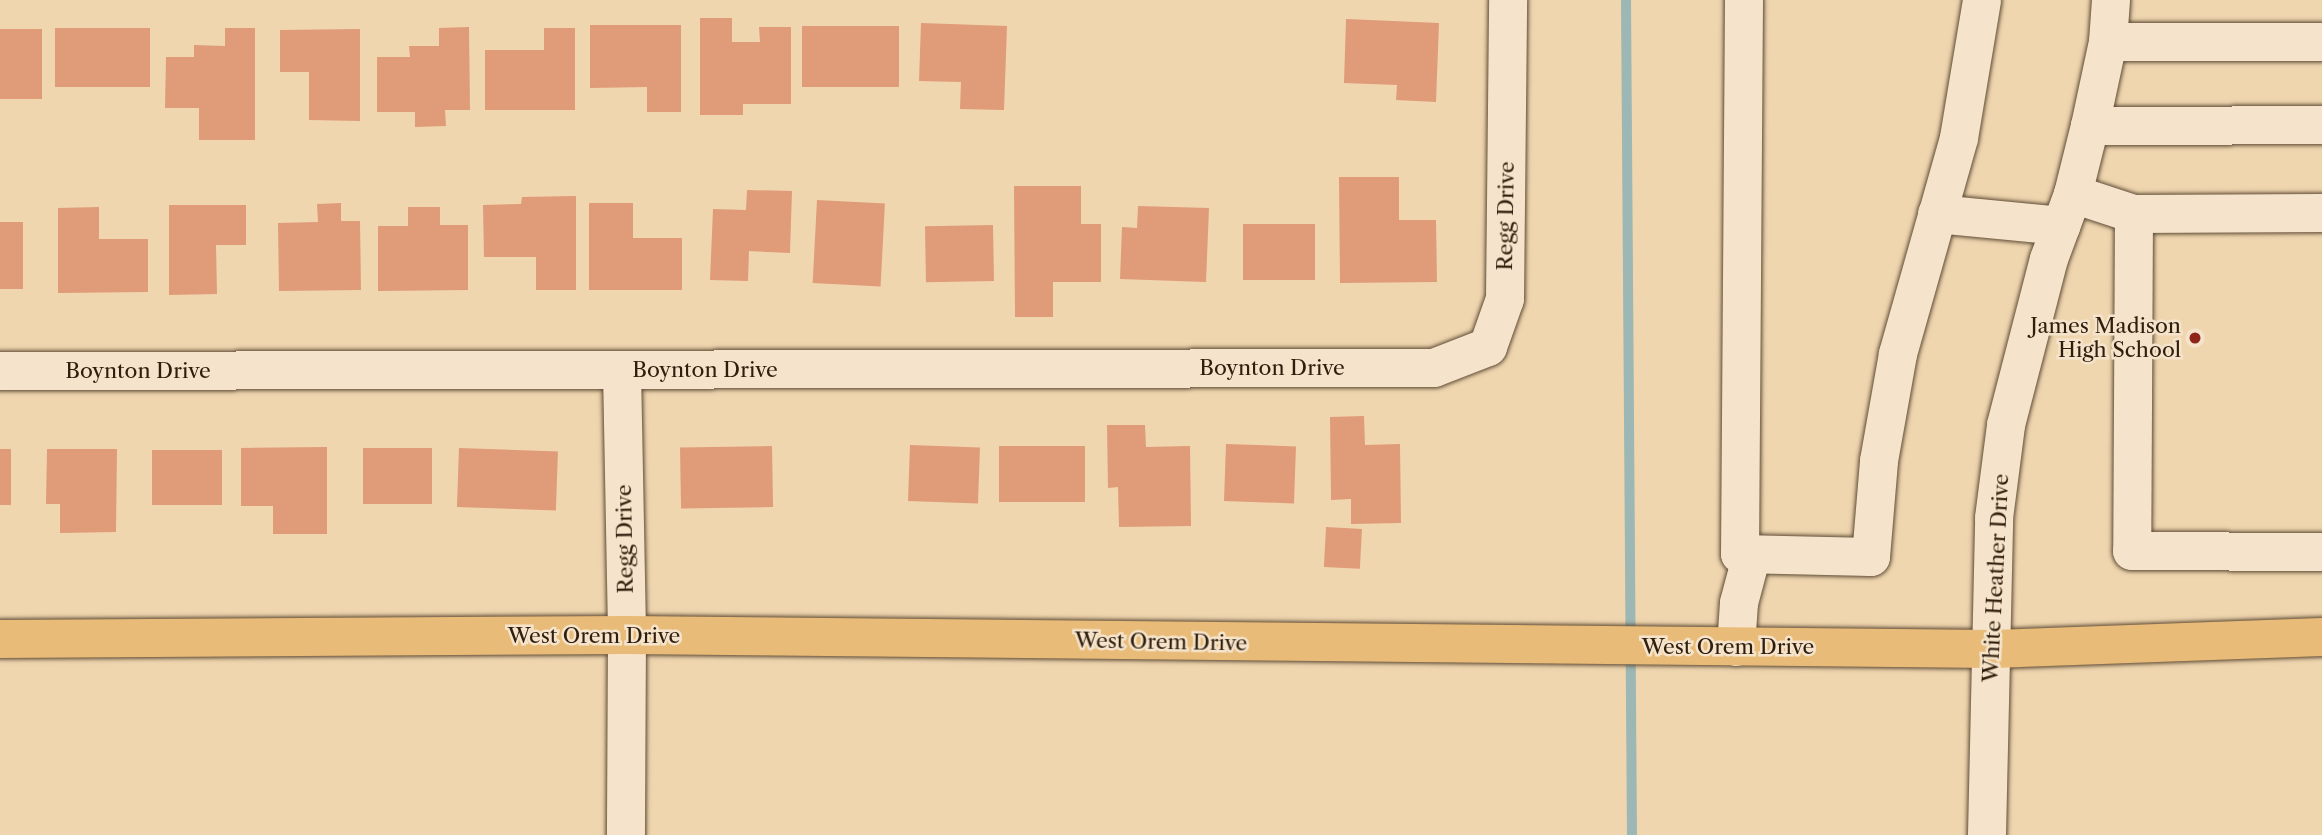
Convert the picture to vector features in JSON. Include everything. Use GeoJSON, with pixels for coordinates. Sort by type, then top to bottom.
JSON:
{"type":"FeatureCollection","features":[{"type":"Feature","properties":{"kind":"main road","name":"West Orem Drive"},"geometry":{"type":"LineString","coordinates":[[0,639],[627,635],[1992,649],[2322,637]]}},
{"type":"Feature","properties":{"kind":"street","name":"Regg Drive"},"geometry":{"type":"LineString","coordinates":[[1409,368],[1434,368],[1488,346],[1505,299],[1508,0]]}},
{"type":"Feature","properties":{"kind":"street"},"geometry":{"type":"LineString","coordinates":[[1744,0],[1740,554],[1871,556],[1879,461],[1898,354],[1959,138],[1982,0]]}},
{"type":"Feature","properties":{"kind":"street","name":"White Heather Drive"},"geometry":{"type":"LineString","coordinates":[[1987,835],[1994,518],[2006,425],[2049,259],[2067,210],[2090,126],[2108,42],[2111,0]]}},
{"type":"Feature","properties":{"kind":"street"},"geometry":{"type":"LineString","coordinates":[[2108,42],[2322,42]]}},
{"type":"Feature","properties":{"kind":"street"},"geometry":{"type":"LineString","coordinates":[[2090,126],[2322,125]]}},
{"type":"Feature","properties":{"kind":"street"},"geometry":{"type":"LineString","coordinates":[[1937,214],[2067,210],[2134,214],[2322,213]]}},
{"type":"Feature","properties":{"kind":"street"},"geometry":{"type":"LineString","coordinates":[[2134,214],[2132,551],[2322,552]]}},
{"type":"Feature","properties":{"kind":"street","name":"Boynton Drive"},"geometry":{"type":"LineString","coordinates":[[0,372],[1409,368]]}},
{"type":"Feature","properties":{"kind":"street","name":"Regg Drive"},"geometry":{"type":"LineString","coordinates":[[622,370],[627,635],[626,835]]}},
{"type":"Feature","properties":{"kind":"street"},"geometry":{"type":"LineString","coordinates":[[1720,647],[1739,603],[1752,554]]}},
{"type":"Feature","properties":{"kind":"building"},"geometry":{"type":"Polygon","coordinates":[[[700,18],[732,18],[732,42],[760,42],[759,27],[791,27],[791,104],[743,104],[743,115],[700,115],[700,18]]]}},
{"type":"Feature","properties":{"kind":"building"},"geometry":{"type":"Polygon","coordinates":[[[1346,19],[1439,23],[1436,102],[1396,100],[1397,85],[1344,83],[1346,19]]]}},
{"type":"Feature","properties":{"kind":"building"},"geometry":{"type":"Polygon","coordinates":[[[921,23],[1007,26],[1004,110],[960,109],[961,82],[919,81],[921,23]]]}},
{"type":"Feature","properties":{"kind":"building"},"geometry":{"type":"Polygon","coordinates":[[[590,25],[681,25],[681,112],[647,112],[647,87],[590,88],[590,25]]]}},
{"type":"Feature","properties":{"kind":"building"},"geometry":{"type":"Polygon","coordinates":[[[802,26],[899,26],[899,87],[802,87],[802,26]]]}},
{"type":"Feature","properties":{"kind":"building"},"geometry":{"type":"Polygon","coordinates":[[[469,27],[470,110],[445,110],[446,126],[415,127],[415,112],[377,112],[377,57],[410,57],[409,46],[439,46],[439,28],[469,27]]]}},
{"type":"Feature","properties":{"kind":"building"},"geometry":{"type":"Polygon","coordinates":[[[55,28],[150,28],[150,87],[55,87],[55,28]]]}},
{"type":"Feature","properties":{"kind":"building"},"geometry":{"type":"Polygon","coordinates":[[[225,28],[255,28],[255,140],[199,140],[199,108],[165,108],[166,57],[194,57],[194,45],[225,46],[225,28]]]}},
{"type":"Feature","properties":{"kind":"building"},"geometry":{"type":"Polygon","coordinates":[[[544,28],[575,28],[575,110],[485,110],[485,50],[544,50],[544,28]]]}},
{"type":"Feature","properties":{"kind":"building"},"geometry":{"type":"Polygon","coordinates":[[[0,29],[42,29],[42,99],[0,99],[0,29]]]}},
{"type":"Feature","properties":{"kind":"building"},"geometry":{"type":"Polygon","coordinates":[[[360,29],[360,121],[309,120],[309,72],[280,72],[280,30],[360,29]]]}},
{"type":"Feature","properties":{"kind":"building"},"geometry":{"type":"Polygon","coordinates":[[[1339,177],[1399,177],[1399,220],[1436,220],[1437,282],[1340,283],[1339,177]]]}},
{"type":"Feature","properties":{"kind":"building"},"geometry":{"type":"Polygon","coordinates":[[[1014,186],[1081,186],[1081,224],[1101,224],[1101,282],[1053,282],[1053,317],[1015,317],[1014,186]]]}},
{"type":"Feature","properties":{"kind":"building"},"geometry":{"type":"Polygon","coordinates":[[[747,190],[792,191],[790,253],[749,251],[748,281],[710,280],[713,209],[746,210],[747,190]]]}},
{"type":"Feature","properties":{"kind":"building"},"geometry":{"type":"Polygon","coordinates":[[[576,196],[576,290],[536,290],[536,257],[484,257],[483,205],[521,204],[522,197],[576,196]]]}},
{"type":"Feature","properties":{"kind":"building"},"geometry":{"type":"Polygon","coordinates":[[[817,200],[885,204],[881,286],[813,283],[817,200]]]}},
{"type":"Feature","properties":{"kind":"building"},"geometry":{"type":"Polygon","coordinates":[[[341,203],[341,221],[360,221],[361,290],[279,291],[278,223],[318,222],[317,204],[341,203]]]}},
{"type":"Feature","properties":{"kind":"building"},"geometry":{"type":"Polygon","coordinates":[[[589,203],[633,203],[633,238],[682,238],[682,290],[589,290],[589,203]]]}},
{"type":"Feature","properties":{"kind":"building"},"geometry":{"type":"Polygon","coordinates":[[[169,205],[246,205],[246,245],[216,245],[217,294],[169,295],[169,205]]]}},
{"type":"Feature","properties":{"kind":"building"},"geometry":{"type":"Polygon","coordinates":[[[1138,206],[1209,208],[1206,282],[1120,279],[1122,227],[1137,228],[1138,206]]]}},
{"type":"Feature","properties":{"kind":"building"},"geometry":{"type":"Polygon","coordinates":[[[99,207],[99,239],[148,239],[148,292],[58,293],[58,208],[99,207]]]}},
{"type":"Feature","properties":{"kind":"building"},"geometry":{"type":"Polygon","coordinates":[[[408,207],[440,207],[440,225],[468,225],[468,290],[378,291],[378,226],[408,226],[408,207]]]}},
{"type":"Feature","properties":{"kind":"building"},"geometry":{"type":"Polygon","coordinates":[[[0,222],[23,222],[23,289],[0,289],[0,222]]]}},
{"type":"Feature","properties":{"kind":"building"},"geometry":{"type":"Polygon","coordinates":[[[1243,224],[1315,224],[1315,280],[1243,280],[1243,224]]]}},
{"type":"Feature","properties":{"kind":"building"},"geometry":{"type":"Polygon","coordinates":[[[993,225],[994,281],[926,282],[925,226],[993,225]]]}},
{"type":"Feature","properties":{"kind":"building"},"geometry":{"type":"Polygon","coordinates":[[[1364,416],[1365,445],[1400,444],[1401,523],[1351,524],[1351,499],[1331,500],[1330,417],[1364,416]]]}},
{"type":"Feature","properties":{"kind":"building"},"geometry":{"type":"Polygon","coordinates":[[[1107,425],[1145,425],[1146,447],[1190,446],[1191,526],[1119,527],[1118,487],[1108,488],[1107,425]]]}},
{"type":"Feature","properties":{"kind":"building"},"geometry":{"type":"Polygon","coordinates":[[[1226,444],[1296,446],[1294,503],[1224,501],[1226,444]]]}},
{"type":"Feature","properties":{"kind":"building"},"geometry":{"type":"Polygon","coordinates":[[[910,445],[980,447],[978,503],[908,501],[910,445]]]}},
{"type":"Feature","properties":{"kind":"building"},"geometry":{"type":"Polygon","coordinates":[[[772,446],[773,507],[681,509],[680,448],[772,446]]]}},
{"type":"Feature","properties":{"kind":"building"},"geometry":{"type":"Polygon","coordinates":[[[999,446],[1085,446],[1085,502],[999,502],[999,446]]]}},
{"type":"Feature","properties":{"kind":"building"},"geometry":{"type":"Polygon","coordinates":[[[327,447],[327,534],[273,534],[273,506],[241,506],[241,448],[327,447]]]}},
{"type":"Feature","properties":{"kind":"building"},"geometry":{"type":"Polygon","coordinates":[[[363,448],[432,448],[432,504],[363,504],[363,448]]]}},
{"type":"Feature","properties":{"kind":"building"},"geometry":{"type":"Polygon","coordinates":[[[459,448],[558,451],[556,510],[457,507],[459,448]]]}},
{"type":"Feature","properties":{"kind":"building"},"geometry":{"type":"Polygon","coordinates":[[[0,449],[11,449],[11,505],[0,505],[0,449]]]}},
{"type":"Feature","properties":{"kind":"building"},"geometry":{"type":"Polygon","coordinates":[[[47,449],[117,449],[116,532],[60,533],[60,504],[46,504],[47,449]]]}},
{"type":"Feature","properties":{"kind":"building"},"geometry":{"type":"Polygon","coordinates":[[[152,450],[222,450],[222,505],[152,505],[152,450]]]}},
{"type":"Feature","properties":{"kind":"building"},"geometry":{"type":"Polygon","coordinates":[[[1326,527],[1362,529],[1360,569],[1324,567],[1326,527]]]}},
{"type":"Feature","properties":{"kind":"waterway"},"geometry":{"type":"LineString","coordinates":[[1626,0],[1632,835]]}},
{"type":"Feature","properties":{"kind":"place","name":"James Madison High School"},"geometry":{"type":"Point","coordinates":[2195,338]}}]}
